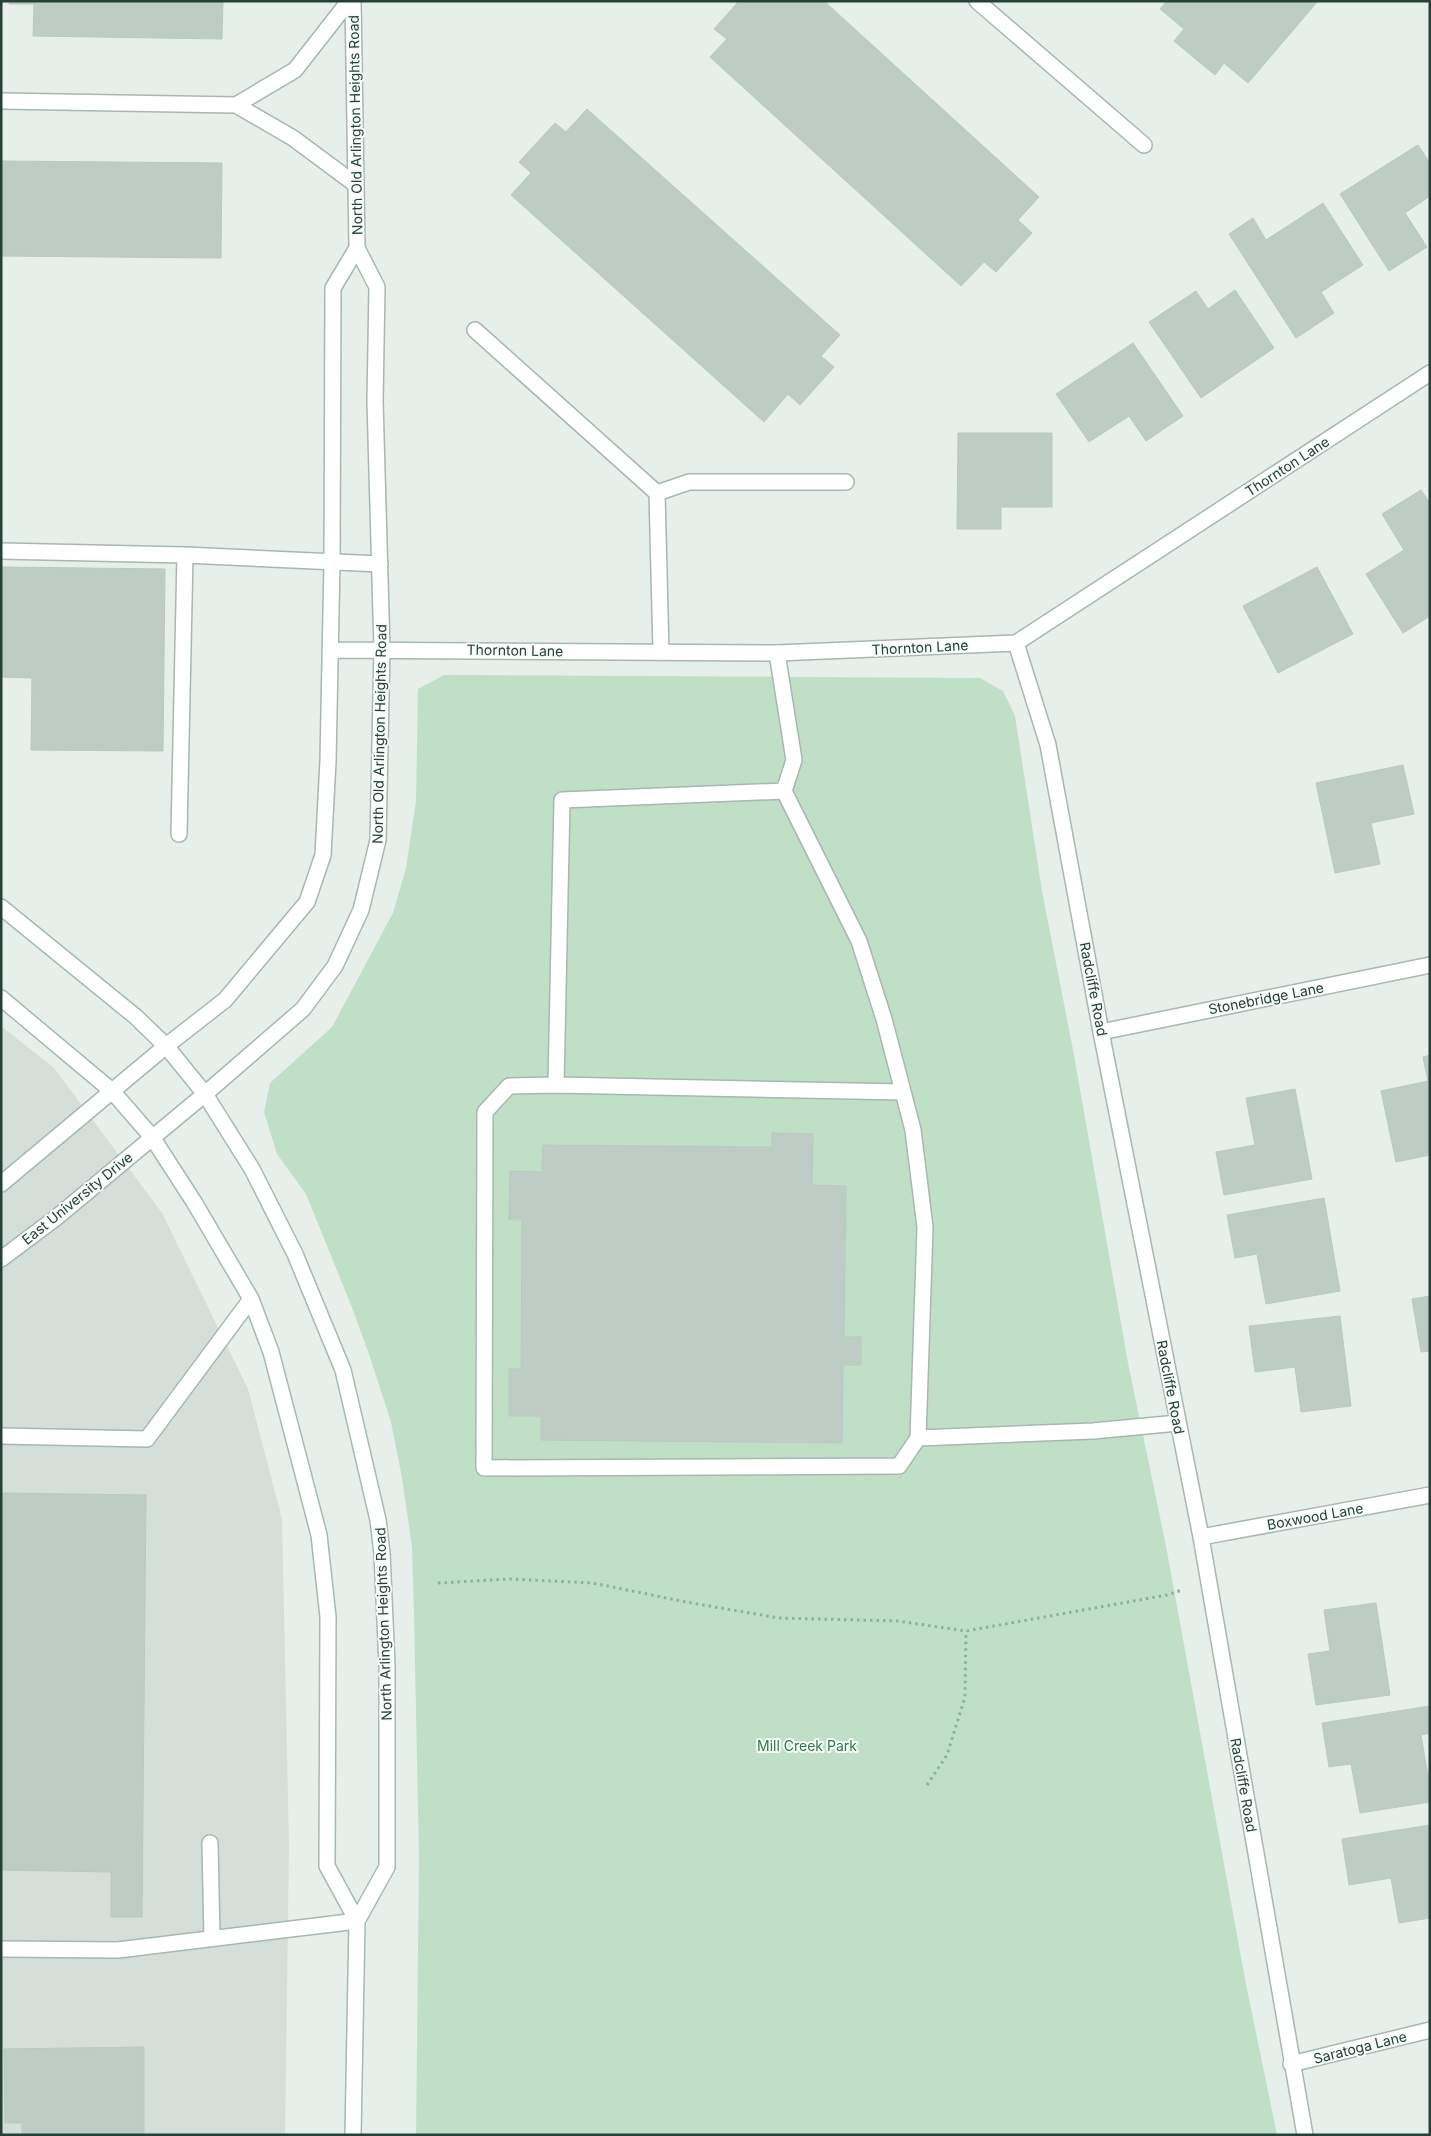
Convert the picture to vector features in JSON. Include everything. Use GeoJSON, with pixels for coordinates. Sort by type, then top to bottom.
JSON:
{"type":"FeatureCollection","features":[{"type":"Feature","properties":{"kind":"street"},"geometry":{"type":"LineString","coordinates":[[236,105],[295,70],[349,1]]}},
{"type":"Feature","properties":{"kind":"street","name":"North Old Arlington Heights Road"},"geometry":{"type":"LineString","coordinates":[[152,1137],[303,1010],[335,966],[361,910],[378,840],[382,649],[375,401],[377,287],[357,248],[353,1]]}},
{"type":"Feature","properties":{"kind":"street"},"geometry":{"type":"LineString","coordinates":[[977,1],[1144,145]]}},
{"type":"Feature","properties":{"kind":"street"},"geometry":{"type":"LineString","coordinates":[[1,101],[236,105],[293,138],[355,184]]}},
{"type":"Feature","properties":{"kind":"street","name":"North Old Arlington Heights Road"},"geometry":{"type":"LineString","coordinates":[[112,1091],[225,1000],[306,902],[323,855],[328,761],[332,562],[333,288],[357,248]]}},
{"type":"Feature","properties":{"kind":"street"},"geometry":{"type":"LineString","coordinates":[[475,330],[657,493],[662,652]]}},
{"type":"Feature","properties":{"kind":"street","name":"Thornton Lane"},"geometry":{"type":"LineString","coordinates":[[330,650],[777,654],[1016,643],[1430,373]]}},
{"type":"Feature","properties":{"kind":"street"},"geometry":{"type":"LineString","coordinates":[[657,493],[689,482],[846,482]]}},
{"type":"Feature","properties":{"kind":"street"},"geometry":{"type":"LineString","coordinates":[[1,551],[186,555],[380,564]]}},
{"type":"Feature","properties":{"kind":"street"},"geometry":{"type":"LineString","coordinates":[[179,834],[186,555]]}},
{"type":"Feature","properties":{"kind":"street","name":"Radcliffe Road"},"geometry":{"type":"LineString","coordinates":[[1016,643],[1048,745],[1201,1537],[1291,2064],[1305,2135]]}},
{"type":"Feature","properties":{"kind":"street"},"geometry":{"type":"LineString","coordinates":[[777,654],[794,760],[784,791],[859,941],[884,1019],[913,1130],[925,1227],[918,1438],[899,1466],[484,1468],[486,1112],[509,1086],[556,1085],[903,1092]]}},
{"type":"Feature","properties":{"kind":"street"},"geometry":{"type":"LineString","coordinates":[[556,1085],[562,800],[784,791]]}},
{"type":"Feature","properties":{"kind":"street","name":"North Arlington Heights Road"},"geometry":{"type":"LineString","coordinates":[[1,906],[136,1017],[166,1046],[205,1094],[252,1169],[295,1254],[343,1370],[378,1520],[382,1553],[387,1666],[387,1867],[357,1921],[353,2135]]}},
{"type":"Feature","properties":{"kind":"street","name":"Stonebridge Lane"},"geometry":{"type":"LineString","coordinates":[[1102,1032],[1430,965]]}},
{"type":"Feature","properties":{"kind":"street","name":"North Arlington Heights Road"},"geometry":{"type":"LineString","coordinates":[[1,998],[112,1091],[152,1137],[194,1202],[251,1299],[271,1352],[319,1535],[328,1617],[328,1866],[357,1921]]}},
{"type":"Feature","properties":{"kind":"street"},"geometry":{"type":"LineString","coordinates":[[1,1184],[112,1091]]}},
{"type":"Feature","properties":{"kind":"street","name":"East University Drive"},"geometry":{"type":"LineString","coordinates":[[1,1259],[57,1217],[152,1137]]}},
{"type":"Feature","properties":{"kind":"street"},"geometry":{"type":"LineString","coordinates":[[1,1436],[147,1439],[251,1299]]}},
{"type":"Feature","properties":{"kind":"street"},"geometry":{"type":"LineString","coordinates":[[918,1438],[1093,1431],[1178,1423]]}},
{"type":"Feature","properties":{"kind":"street","name":"Boxwood Lane"},"geometry":{"type":"LineString","coordinates":[[1201,1537],[1430,1495]]}},
{"type":"Feature","properties":{"kind":"street"},"geometry":{"type":"LineString","coordinates":[[210,1843],[212,1938]]}},
{"type":"Feature","properties":{"kind":"street"},"geometry":{"type":"LineString","coordinates":[[1,1949],[118,1950],[357,1921]]}},
{"type":"Feature","properties":{"kind":"street","name":"Saratoga Lane"},"geometry":{"type":"LineString","coordinates":[[1291,2064],[1430,2030]]}},
{"type":"Feature","properties":{"kind":"path"},"geometry":{"type":"LineString","coordinates":[[438,1583],[510,1579],[593,1583],[779,1618],[898,1621],[966,1631],[1167,1595],[1209,1582]]}},
{"type":"Feature","properties":{"kind":"path"},"geometry":{"type":"LineString","coordinates":[[927,1785],[947,1755],[965,1697],[966,1631]]}},
{"type":"Feature","properties":{"kind":"shaded area"},"geometry":{"type":"Polygon","coordinates":[[[1,1026],[54,1068],[162,1213],[248,1389],[282,1519],[289,1846],[285,2135],[1,2135],[1,1026]]]}},
{"type":"Feature","properties":{"kind":"green space","name":"Mill Creek Park"},"geometry":{"type":"Polygon","coordinates":[[[444,675],[980,678],[1003,691],[1015,716],[1042,891],[1074,1055],[1128,1363],[1166,1546],[1245,1979],[1277,2135],[416,2135],[419,1859],[414,1614],[412,1547],[402,1478],[391,1422],[351,1305],[306,1194],[277,1154],[264,1112],[270,1083],[332,1027],[393,913],[406,868],[416,801],[418,689],[444,675]]]}},
{"type":"Feature","properties":{"kind":"building"},"geometry":{"type":"Polygon","coordinates":[[[9,1],[223,1],[222,39],[33,36],[34,4],[9,4],[9,1]]]}},
{"type":"Feature","properties":{"kind":"building"},"geometry":{"type":"Polygon","coordinates":[[[739,1],[824,1],[1039,197],[1018,220],[1032,233],[996,272],[984,262],[961,286],[710,57],[727,39],[714,29],[739,1]]]}},
{"type":"Feature","properties":{"kind":"building"},"geometry":{"type":"Polygon","coordinates":[[[1167,1],[1318,1],[1248,83],[1224,63],[1215,75],[1174,41],[1184,29],[1160,9],[1167,1]]]}},
{"type":"Feature","properties":{"kind":"building"},"geometry":{"type":"Polygon","coordinates":[[[587,109],[840,335],[821,356],[834,367],[800,405],[788,394],[764,422],[511,195],[531,173],[519,162],[555,123],[566,132],[587,109]]]}},
{"type":"Feature","properties":{"kind":"building"},"geometry":{"type":"Polygon","coordinates":[[[1418,145],[1430,163],[1430,196],[1405,213],[1427,247],[1389,271],[1340,194],[1418,145]]]}},
{"type":"Feature","properties":{"kind":"building"},"geometry":{"type":"Polygon","coordinates":[[[1,161],[222,163],[221,258],[1,256],[1,161]]]}},
{"type":"Feature","properties":{"kind":"building"},"geometry":{"type":"Polygon","coordinates":[[[1323,203],[1363,265],[1321,292],[1334,313],[1296,338],[1229,234],[1253,218],[1266,240],[1323,203]]]}},
{"type":"Feature","properties":{"kind":"building"},"geometry":{"type":"Polygon","coordinates":[[[1235,290],[1274,348],[1201,398],[1149,322],[1196,291],[1208,309],[1235,290]]]}},
{"type":"Feature","properties":{"kind":"building"},"geometry":{"type":"Polygon","coordinates":[[[1133,343],[1183,416],[1146,441],[1129,416],[1089,442],[1056,394],[1133,343]]]}},
{"type":"Feature","properties":{"kind":"building"},"geometry":{"type":"Polygon","coordinates":[[[958,433],[1052,433],[1052,507],[1001,507],[1001,529],[957,529],[958,433]]]}},
{"type":"Feature","properties":{"kind":"building"},"geometry":{"type":"Polygon","coordinates":[[[1421,490],[1430,503],[1430,616],[1403,633],[1366,574],[1404,550],[1382,514],[1421,490]]]}},
{"type":"Feature","properties":{"kind":"building"},"geometry":{"type":"Polygon","coordinates":[[[1,567],[165,569],[163,751],[31,750],[32,678],[1,677],[1,567]]]}},
{"type":"Feature","properties":{"kind":"building"},"geometry":{"type":"Polygon","coordinates":[[[1317,567],[1353,634],[1278,673],[1243,606],[1317,567]]]}},
{"type":"Feature","properties":{"kind":"building"},"geometry":{"type":"Polygon","coordinates":[[[1403,765],[1414,814],[1371,823],[1380,864],[1335,873],[1316,783],[1403,765]]]}},
{"type":"Feature","properties":{"kind":"building"},"geometry":{"type":"Polygon","coordinates":[[[1430,1055],[1430,1155],[1396,1162],[1381,1091],[1428,1081],[1423,1057],[1430,1055]]]}},
{"type":"Feature","properties":{"kind":"building"},"geometry":{"type":"Polygon","coordinates":[[[1295,1089],[1312,1179],[1224,1195],[1216,1152],[1255,1145],[1246,1098],[1295,1089]]]}},
{"type":"Feature","properties":{"kind":"building"},"geometry":{"type":"Polygon","coordinates":[[[772,1133],[813,1134],[812,1185],[846,1186],[844,1337],[861,1337],[861,1365],[843,1365],[842,1443],[541,1440],[541,1416],[509,1416],[509,1369],[521,1369],[522,1219],[509,1219],[510,1171],[542,1172],[543,1145],[772,1147],[772,1133]]]}},
{"type":"Feature","properties":{"kind":"building"},"geometry":{"type":"Polygon","coordinates":[[[1324,1198],[1340,1291],[1266,1304],[1257,1254],[1235,1258],[1227,1215],[1324,1198]]]}},
{"type":"Feature","properties":{"kind":"building"},"geometry":{"type":"Polygon","coordinates":[[[1430,1296],[1430,1351],[1421,1352],[1412,1299],[1430,1296]]]}},
{"type":"Feature","properties":{"kind":"building"},"geometry":{"type":"Polygon","coordinates":[[[1340,1316],[1351,1406],[1301,1412],[1295,1367],[1255,1372],[1249,1326],[1340,1316]]]}},
{"type":"Feature","properties":{"kind":"building"},"geometry":{"type":"Polygon","coordinates":[[[1,1493],[146,1495],[142,1917],[111,1917],[111,1872],[1,1870],[1,1493]]]}},
{"type":"Feature","properties":{"kind":"building"},"geometry":{"type":"Polygon","coordinates":[[[1376,1603],[1390,1695],[1316,1705],[1308,1654],[1330,1651],[1324,1610],[1376,1603]]]}},
{"type":"Feature","properties":{"kind":"building"},"geometry":{"type":"Polygon","coordinates":[[[1430,1706],[1430,1733],[1421,1735],[1430,1787],[1430,1802],[1360,1813],[1351,1764],[1329,1767],[1322,1723],[1430,1706]]]}},
{"type":"Feature","properties":{"kind":"building"},"geometry":{"type":"Polygon","coordinates":[[[1430,1825],[1430,1918],[1399,1923],[1391,1878],[1349,1885],[1342,1839],[1430,1825]]]}},
{"type":"Feature","properties":{"kind":"building"},"geometry":{"type":"Polygon","coordinates":[[[144,2047],[144,2135],[22,2135],[22,2123],[5,2123],[4,2049],[144,2047]]]}}]}
